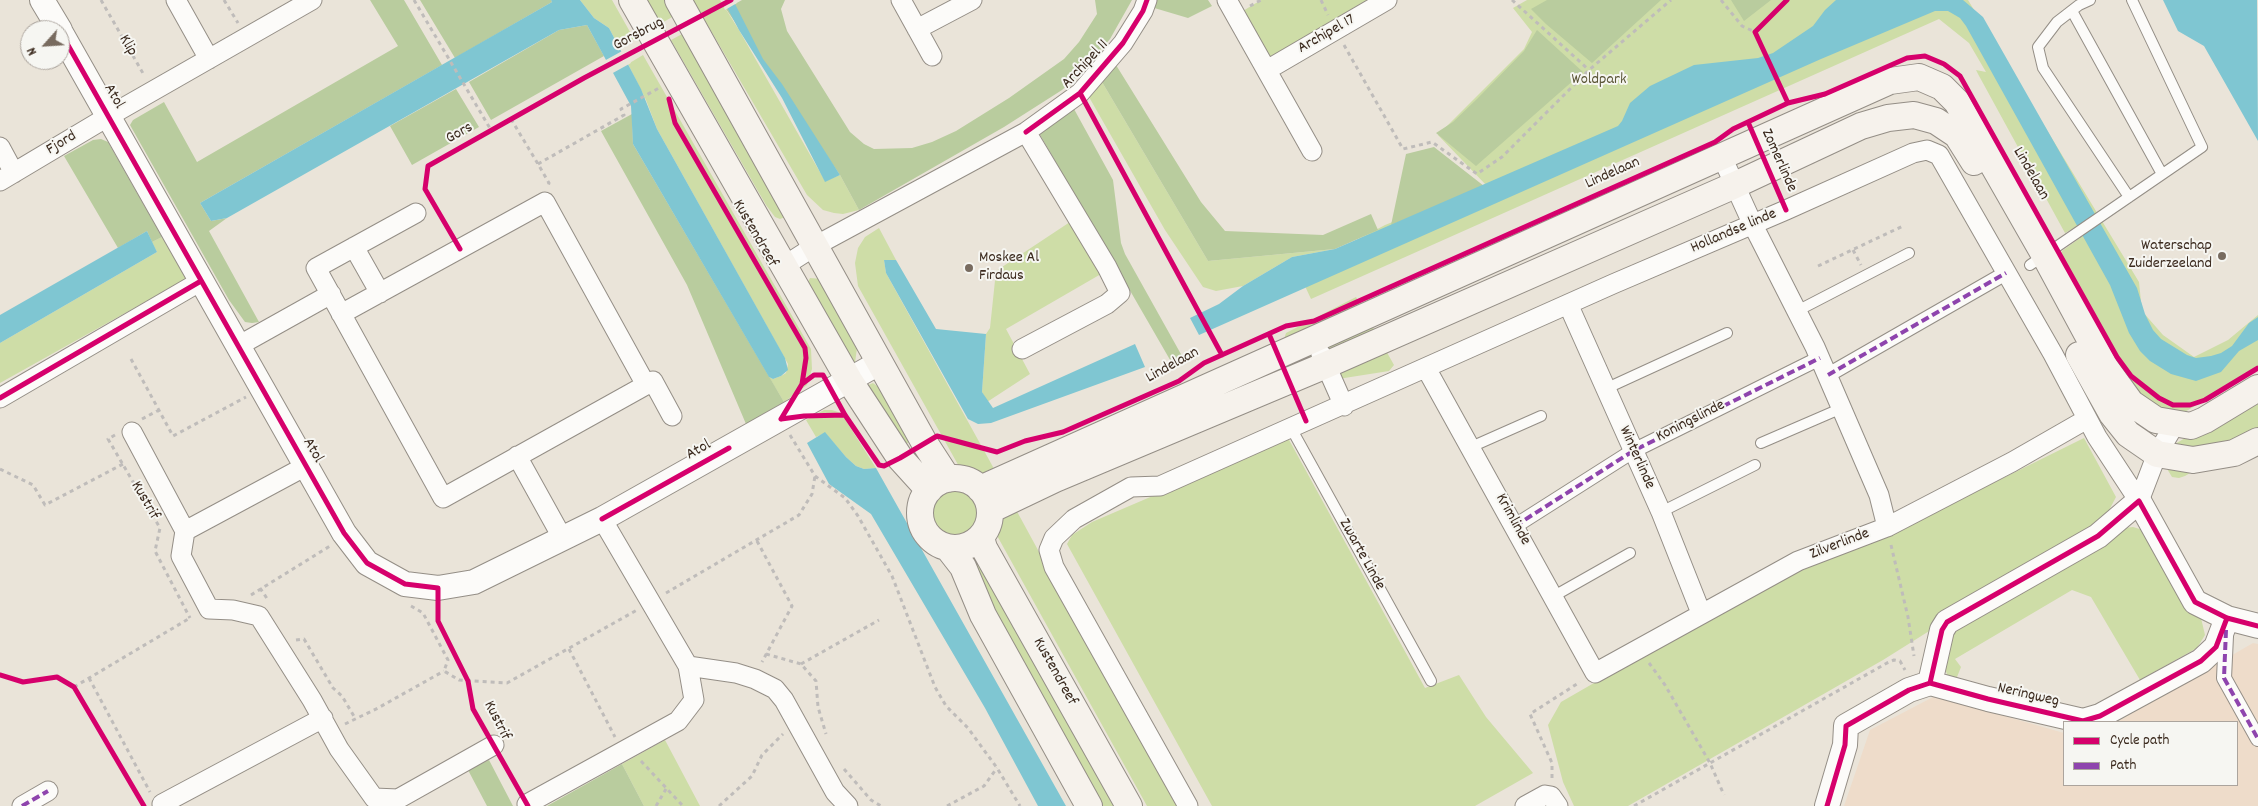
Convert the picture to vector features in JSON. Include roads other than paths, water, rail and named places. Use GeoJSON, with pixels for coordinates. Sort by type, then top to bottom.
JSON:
{"type":"FeatureCollection","features":[{"type":"Feature","properties":{"kind":"main road","name":"Kustendreef"},"geometry":{"type":"LineString","coordinates":[[632,0],[848,380],[900,458],[938,484]]}},
{"type":"Feature","properties":{"kind":"main road"},"geometry":{"type":"LineString","coordinates":[[678,0],[924,442],[938,484]]}},
{"type":"Feature","properties":{"kind":"main road","name":"Lindelaan"},"geometry":{"type":"LineString","coordinates":[[985,499],[1314,338],[1890,81],[1919,77],[1942,87],[1957,102],[2027,264],[2131,403],[2156,420],[2191,426],[2205,420],[2258,388]]}},
{"type":"Feature","properties":{"kind":"main road","name":"Lindelaan"},"geometry":{"type":"LineString","coordinates":[[985,499],[1055,479],[1326,365],[1735,185],[1861,126],[1888,118],[1914,115],[1936,121],[1957,136],[1967,148],[2027,264],[2112,414],[2128,434],[2157,454],[2192,460],[2234,453],[2258,441]]}},
{"type":"Feature","properties":{"kind":"main road"},"geometry":{"type":"LineString","coordinates":[[965,480],[985,499],[989,522],[981,538],[969,546],[949,548],[931,539],[924,530],[920,520],[921,502],[938,484],[965,480]]}},
{"type":"Feature","properties":{"kind":"main road","name":"Kustendreef"},"geometry":{"type":"LineString","coordinates":[[981,538],[984,548],[1130,806]]}},
{"type":"Feature","properties":{"kind":"main road"},"geometry":{"type":"LineString","coordinates":[[949,548],[963,567],[983,615],[1089,806]]}},
{"type":"Feature","properties":{"kind":"street","name":"Atol"},"geometry":{"type":"LineString","coordinates":[[42,0],[54,20]]}},
{"type":"Feature","properties":{"kind":"street"},"geometry":{"type":"LineString","coordinates":[[176,0],[209,59]]}},
{"type":"Feature","properties":{"kind":"street"},"geometry":{"type":"LineString","coordinates":[[109,116],[312,0]]}},
{"type":"Feature","properties":{"kind":"street"},"geometry":{"type":"LineString","coordinates":[[901,0],[932,56]]}},
{"type":"Feature","properties":{"kind":"street"},"geometry":{"type":"LineString","coordinates":[[917,29],[972,0]]}},
{"type":"Feature","properties":{"kind":"street","name":"Archipel 11"},"geometry":{"type":"LineString","coordinates":[[784,266],[815,246],[1026,132],[1080,93],[1123,42],[1143,11],[1147,0]]}},
{"type":"Feature","properties":{"kind":"street"},"geometry":{"type":"LineString","coordinates":[[1228,0],[1312,151]]}},
{"type":"Feature","properties":{"kind":"street","name":"Archipel 17"},"geometry":{"type":"LineString","coordinates":[[1267,70],[1387,0]]}},
{"type":"Feature","properties":{"kind":"street","name":"Atol"},"geometry":{"type":"LineString","coordinates":[[70,48],[306,466],[353,545],[366,563],[405,584],[438,588],[474,582],[602,519],[879,363]]}},
{"type":"Feature","properties":{"kind":"street","name":"Fjord"},"geometry":{"type":"LineString","coordinates":[[0,147],[7,177],[109,116]]}},
{"type":"Feature","properties":{"kind":"street"},"geometry":{"type":"LineString","coordinates":[[1022,349],[1107,304],[1120,293],[1107,267],[1026,132]]}},
{"type":"Feature","properties":{"kind":"street","name":"Hollandse linde"},"geometry":{"type":"LineString","coordinates":[[1188,806],[1054,567],[1049,550],[1054,538],[1074,519],[1131,487],[1160,486],[1912,153],[1927,150],[1939,156],[2027,264],[2087,418],[2097,437],[2139,501]]}},
{"type":"Feature","properties":{"kind":"street"},"geometry":{"type":"LineString","coordinates":[[1722,157],[1828,375],[1879,495],[1887,527]]}},
{"type":"Feature","properties":{"kind":"street"},"geometry":{"type":"LineString","coordinates":[[341,314],[544,202],[646,385]]}},
{"type":"Feature","properties":{"kind":"street"},"geometry":{"type":"LineString","coordinates":[[416,213],[316,268],[443,498],[653,381],[672,416]]}},
{"type":"Feature","properties":{"kind":"street"},"geometry":{"type":"LineString","coordinates":[[354,247],[380,293]]}},
{"type":"Feature","properties":{"kind":"street"},"geometry":{"type":"LineString","coordinates":[[1828,375],[2027,264]]}},
{"type":"Feature","properties":{"kind":"street"},"geometry":{"type":"LineString","coordinates":[[0,398],[201,281]]}},
{"type":"Feature","properties":{"kind":"street"},"geometry":{"type":"LineString","coordinates":[[238,346],[331,294]]}},
{"type":"Feature","properties":{"kind":"street","name":"Winterlinde"},"geometry":{"type":"LineString","coordinates":[[1568,304],[1660,512],[1701,613]]}},
{"type":"Feature","properties":{"kind":"street"},"geometry":{"type":"LineString","coordinates":[[1314,338],[1344,406]]}},
{"type":"Feature","properties":{"kind":"street","name":"Koningslinde"},"geometry":{"type":"LineString","coordinates":[[1515,526],[1633,451],[1820,358]]}},
{"type":"Feature","properties":{"kind":"street","name":"Krimlinde"},"geometry":{"type":"LineString","coordinates":[[1426,368],[1595,673]]}},
{"type":"Feature","properties":{"kind":"street","name":"Zilverlinde"},"geometry":{"type":"LineString","coordinates":[[1595,673],[1640,650],[1701,613],[1798,561],[1887,527],[2012,462],[2087,418]]}},
{"type":"Feature","properties":{"kind":"street"},"geometry":{"type":"LineString","coordinates":[[1826,806],[1846,745],[1846,726],[1923,685],[1942,630],[1947,622],[2098,536],[2139,501],[2157,454],[2175,424]]}},
{"type":"Feature","properties":{"kind":"street","name":"Kustrif"},"geometry":{"type":"LineString","coordinates":[[127,430],[185,531],[181,556],[209,609],[233,610],[259,616],[356,774],[374,798],[398,799],[494,745]]}},
{"type":"Feature","properties":{"kind":"street"},"geometry":{"type":"LineString","coordinates":[[517,456],[563,539]]}},
{"type":"Feature","properties":{"kind":"street"},"geometry":{"type":"LineString","coordinates":[[185,531],[306,466]]}},
{"type":"Feature","properties":{"kind":"street"},"geometry":{"type":"LineString","coordinates":[[2139,501],[2196,602],[2227,618],[2258,626]]}},
{"type":"Feature","properties":{"kind":"street"},"geometry":{"type":"LineString","coordinates":[[527,804],[678,721],[694,700],[688,666],[602,519]]}},
{"type":"Feature","properties":{"kind":"street"},"geometry":{"type":"LineString","coordinates":[[2227,618],[2224,678],[2258,738]]}},
{"type":"Feature","properties":{"kind":"street","name":"Neringweg"},"geometry":{"type":"LineString","coordinates":[[1923,685],[2083,721],[2100,716],[2201,661],[2216,647],[2227,618]]}},
{"type":"Feature","properties":{"kind":"street"},"geometry":{"type":"LineString","coordinates":[[688,666],[736,673],[775,688],[784,700],[835,792],[848,806]]}},
{"type":"Feature","properties":{"kind":"street"},"geometry":{"type":"LineString","coordinates":[[158,801],[327,725]]}},
{"type":"Feature","properties":{"kind":"street"},"geometry":{"type":"LineString","coordinates":[[22,806],[48,791]]}},
{"type":"Feature","properties":{"kind":"street"},"geometry":{"type":"LineString","coordinates":[[1525,806],[1545,795],[1554,801]]}},
{"type":"Feature","properties":{"kind":"lane"},"geometry":{"type":"LineString","coordinates":[[2090,0],[2058,22],[2038,47],[2044,68],[2129,197]]}},
{"type":"Feature","properties":{"kind":"lane"},"geometry":{"type":"LineString","coordinates":[[2027,264],[2104,214],[2202,146],[2132,0]]}},
{"type":"Feature","properties":{"kind":"lane"},"geometry":{"type":"LineString","coordinates":[[2072,11],[2162,174]]}},
{"type":"Feature","properties":{"kind":"lane"},"geometry":{"type":"LineString","coordinates":[[1797,311],[1909,253]]}},
{"type":"Feature","properties":{"kind":"lane"},"geometry":{"type":"LineString","coordinates":[[1605,389],[1727,333]]}},
{"type":"Feature","properties":{"kind":"lane"},"geometry":{"type":"LineString","coordinates":[[1761,443],[1842,408]]}},
{"type":"Feature","properties":{"kind":"lane"},"geometry":{"type":"LineString","coordinates":[[1471,447],[1541,416]]}},
{"type":"Feature","properties":{"kind":"lane","name":"Zwarte Linde"},"geometry":{"type":"LineString","coordinates":[[1291,428],[1431,682]]}},
{"type":"Feature","properties":{"kind":"lane"},"geometry":{"type":"LineString","coordinates":[[1660,512],[1755,465]]}},
{"type":"Feature","properties":{"kind":"lane"},"geometry":{"type":"LineString","coordinates":[[1554,596],[1630,553]]}},
{"type":"Feature","properties":{"kind":"water"},"geometry":{"type":"Polygon","coordinates":[[[551,0],[580,0],[594,18],[609,28],[641,89],[657,129],[785,358],[788,370],[781,376],[773,379],[769,377],[633,144],[631,106],[587,25],[559,30],[227,218],[211,221],[200,203],[552,2],[551,0]]]}},
{"type":"Feature","properties":{"kind":"water"},"geometry":{"type":"Polygon","coordinates":[[[723,0],[733,0],[763,59],[782,84],[840,175],[825,182],[782,98],[739,30],[723,0]]]}},
{"type":"Feature","properties":{"kind":"water"},"geometry":{"type":"Polygon","coordinates":[[[1836,0],[1963,0],[1983,17],[2137,288],[2145,314],[2153,330],[2161,339],[2187,355],[2196,358],[2221,353],[2232,346],[2249,323],[2258,317],[2258,340],[2239,351],[2221,372],[2196,381],[2171,374],[2150,361],[2140,351],[2129,333],[2110,285],[1966,26],[1960,18],[1948,11],[1935,11],[1821,59],[1199,335],[1190,318],[1219,304],[1243,286],[1292,257],[1335,249],[1618,126],[1630,103],[1650,86],[1694,65],[1758,58],[1773,53],[1813,26],[1825,10],[1836,0]]]}},
{"type":"Feature","properties":{"kind":"water"},"geometry":{"type":"Polygon","coordinates":[[[2163,0],[2257,0],[2258,141],[2204,46],[2178,31],[2163,0]]]}},
{"type":"Feature","properties":{"kind":"water"},"geometry":{"type":"Polygon","coordinates":[[[147,231],[157,252],[0,343],[0,315],[147,231]]]}},
{"type":"Feature","properties":{"kind":"water"},"geometry":{"type":"Polygon","coordinates":[[[884,260],[896,260],[936,329],[986,334],[982,392],[993,408],[1135,344],[1145,367],[991,423],[978,424],[968,419],[886,273],[884,260]]]}},
{"type":"Feature","properties":{"kind":"water"},"geometry":{"type":"Polygon","coordinates":[[[825,432],[856,466],[864,469],[876,468],[1066,806],[1038,806],[985,708],[871,514],[829,484],[807,443],[825,432]]]}},
{"type":"Feature","properties":{"kind":"place","name":"Waterschap Zuiderzeeland"},"geometry":{"type":"Point","coordinates":[2222,256]}},
{"type":"Feature","properties":{"kind":"place","name":"Moskee Al Firdaus"},"geometry":{"type":"Point","coordinates":[969,268]}},
{"type":"Feature","properties":{"kind":"park label","name":"Woldpark"},"geometry":{"type":"Point","coordinates":[1599,81]}}]}
